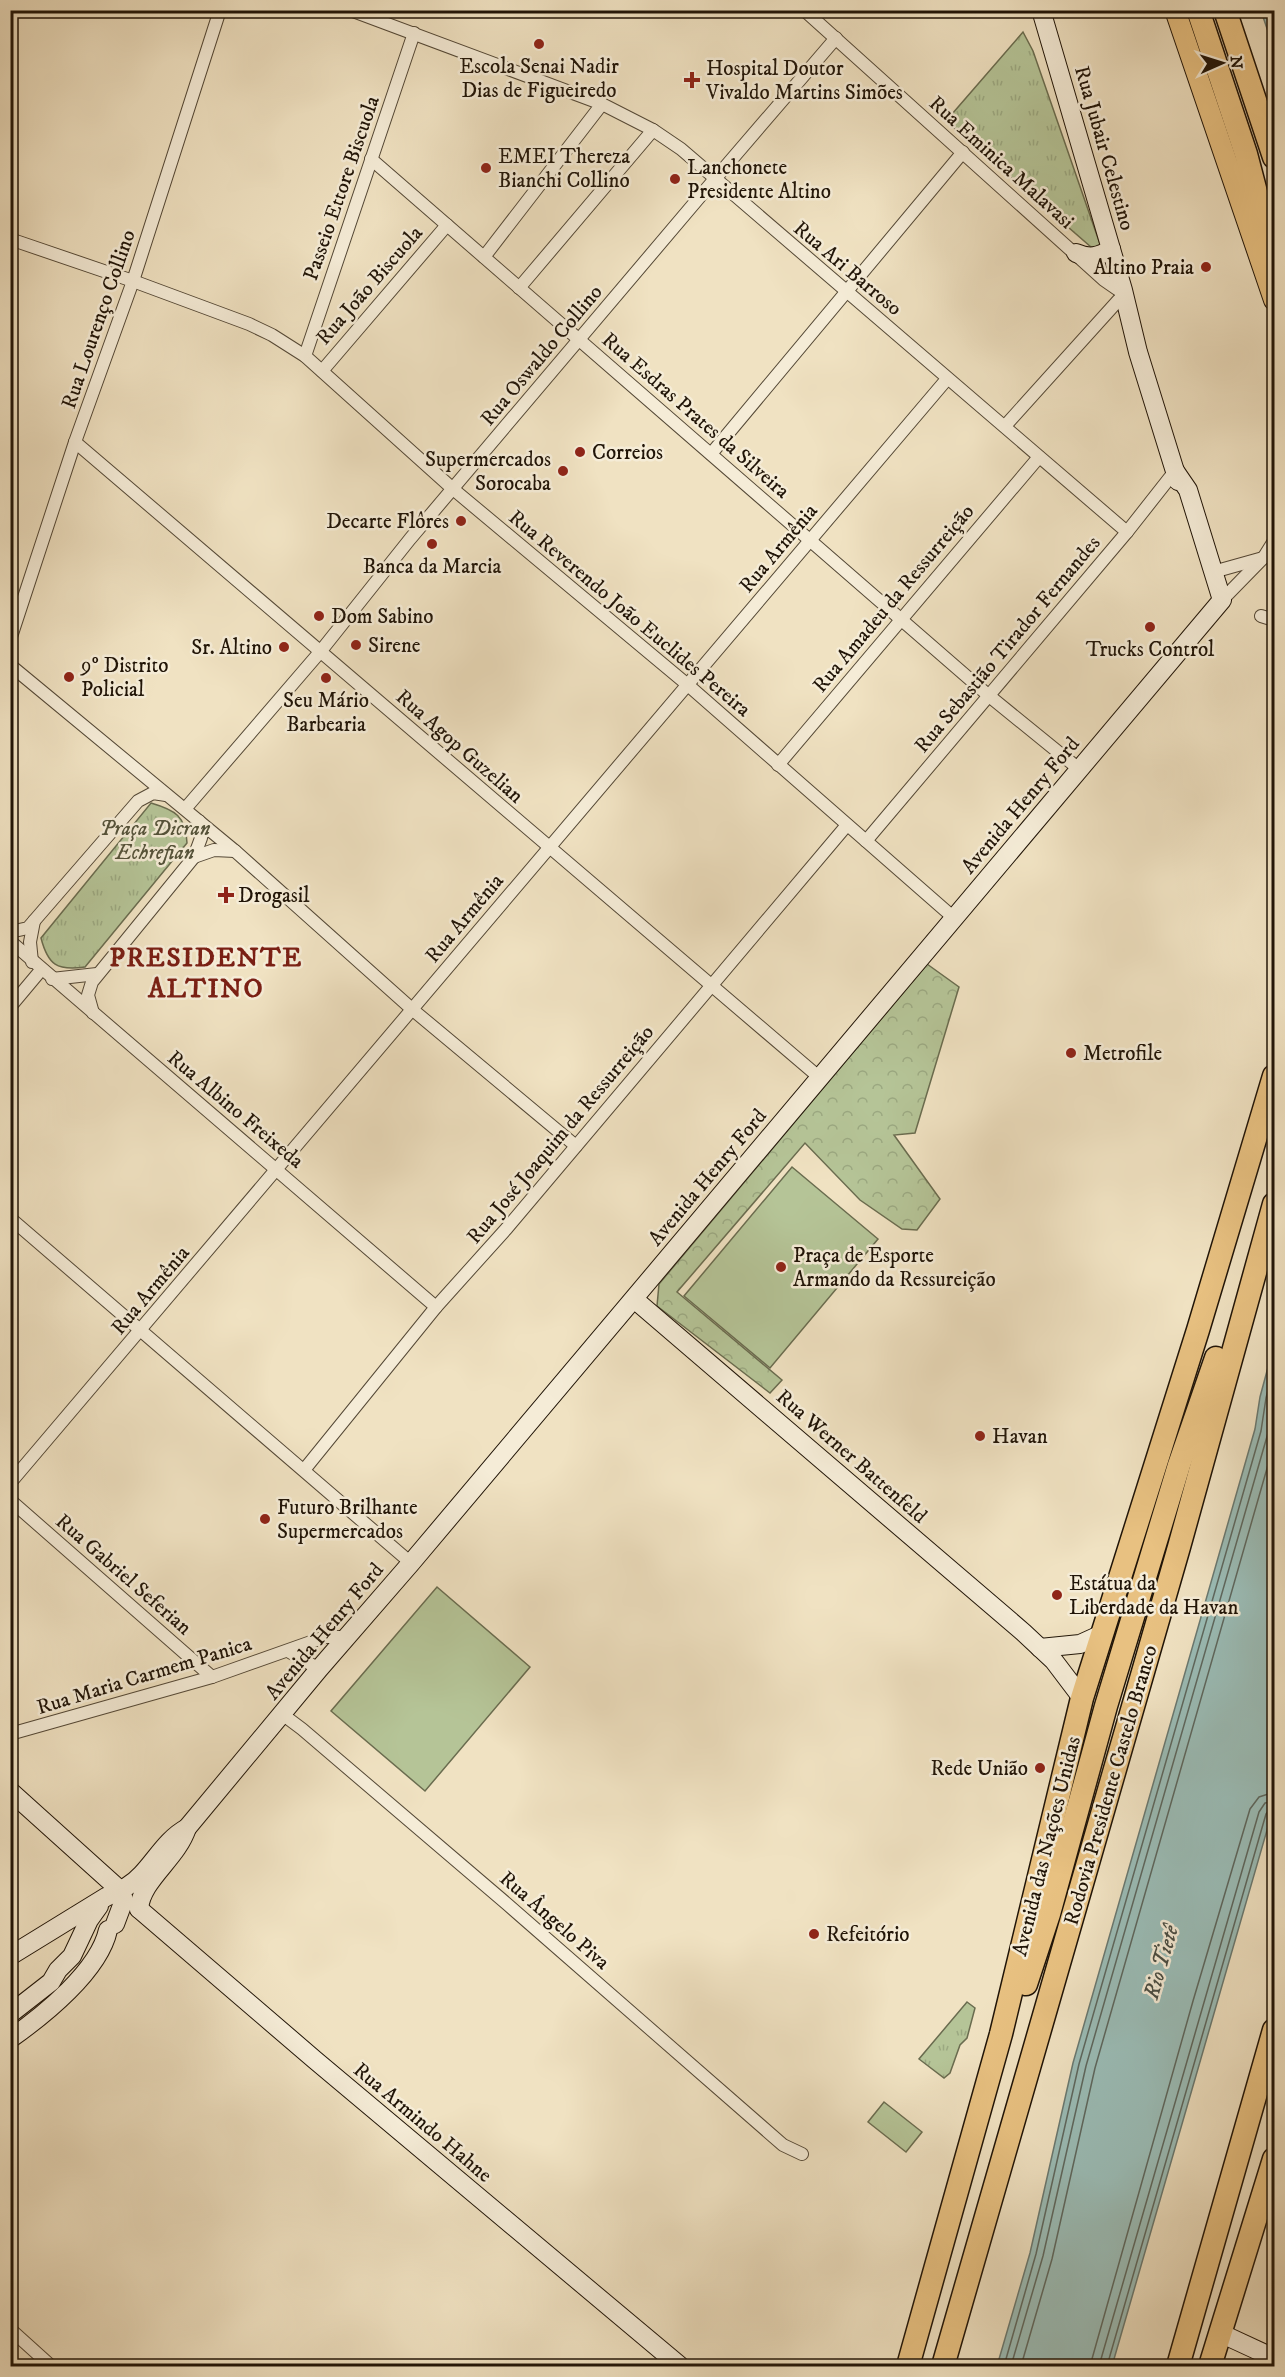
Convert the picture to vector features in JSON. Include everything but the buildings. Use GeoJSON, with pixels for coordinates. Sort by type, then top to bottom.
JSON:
{"type":"FeatureCollection","features":[{"type":"Feature","properties":{"kind":"highway"},"geometry":{"type":"LineString","coordinates":[[1198,10],[1246,154],[1275,261]]}},
{"type":"Feature","properties":{"kind":"highway"},"geometry":{"type":"LineString","coordinates":[[1225,10],[1275,157]]}},
{"type":"Feature","properties":{"kind":"highway","name":"Avenida das Nações Unidas"},"geometry":{"type":"LineString","coordinates":[[908,2367],[1001,2034],[1082,1698],[1275,1076]]}},
{"type":"Feature","properties":{"kind":"highway","name":"Rodovia Presidente Castelo Branco"},"geometry":{"type":"LineString","coordinates":[[943,2367],[1179,1547],[1275,1204]]}},
{"type":"Feature","properties":{"kind":"highway"},"geometry":{"type":"LineString","coordinates":[[1001,2034],[1028,1978],[1040,1946],[1106,1706],[1179,1465],[1223,1340],[1247,1298]]}},
{"type":"Feature","properties":{"kind":"highway"},"geometry":{"type":"LineString","coordinates":[[1178,2367],[1275,2030]]}},
{"type":"Feature","properties":{"kind":"highway"},"geometry":{"type":"LineString","coordinates":[[1210,2367],[1275,2159]]}},
{"type":"Feature","properties":{"kind":"main road","name":"Rua Jubair Celestino"},"geometry":{"type":"LineString","coordinates":[[1041,10],[1124,292],[1138,352],[1219,605]]}},
{"type":"Feature","properties":{"kind":"main road"},"geometry":{"type":"LineString","coordinates":[[1175,10],[1275,300]]}},
{"type":"Feature","properties":{"kind":"main road"},"geometry":{"type":"LineString","coordinates":[[1076,253],[1088,258],[1100,256],[1111,249]]}},
{"type":"Feature","properties":{"kind":"main road","name":"Rua Jubair Celestino"},"geometry":{"type":"LineString","coordinates":[[1175,471],[1188,490],[1213,572],[1219,605]]}},
{"type":"Feature","properties":{"kind":"main road","name":"Avenida Henry Ford"},"geometry":{"type":"LineString","coordinates":[[10,1956],[140,1876],[173,1836],[187,1828],[1219,605]]}},
{"type":"Feature","properties":{"kind":"main road","name":"Rua Werner Battenfeld"},"geometry":{"type":"LineString","coordinates":[[634,1299],[1040,1648],[1054,1661],[1082,1698]]}},
{"type":"Feature","properties":{"kind":"main road"},"geometry":{"type":"LineString","coordinates":[[1040,1648],[1080,1644],[1102,1634]]}},
{"type":"Feature","properties":{"kind":"main road"},"geometry":{"type":"LineString","coordinates":[[10,1791],[105,1877],[110,1896]]}},
{"type":"Feature","properties":{"kind":"main road","name":"Avenida Henry Ford"},"geometry":{"type":"LineString","coordinates":[[139,1909],[140,1896],[182,1844],[187,1828]]}},
{"type":"Feature","properties":{"kind":"main road"},"geometry":{"type":"LineString","coordinates":[[10,2039],[74,1984],[105,1945],[124,1900],[110,1896]]}},
{"type":"Feature","properties":{"kind":"main road"},"geometry":{"type":"LineString","coordinates":[[12,2013],[51,1982],[58,1970],[72,1956],[89,1920],[110,1896]]}},
{"type":"Feature","properties":{"kind":"main road"},"geometry":{"type":"LineString","coordinates":[[51,1982],[62,1979],[91,1944],[139,1909]]}},
{"type":"Feature","properties":{"kind":"main road","name":"Rua Armindo Hahne"},"geometry":{"type":"LineString","coordinates":[[139,1909],[324,2068],[680,2367]]}},
{"type":"Feature","properties":{"kind":"main road"},"geometry":{"type":"LineString","coordinates":[[1220,2333],[1275,2358]]}},
{"type":"Feature","properties":{"kind":"street","name":"Rua Lourenço Collino"},"geometry":{"type":"LineString","coordinates":[[10,640],[75,442],[134,281],[220,10]]}},
{"type":"Feature","properties":{"kind":"street","name":"Rua Ari Barroso"},"geometry":{"type":"LineString","coordinates":[[350,10],[602,104],[652,130],[681,149],[714,180],[1128,532]]}},
{"type":"Feature","properties":{"kind":"street","name":"Rua Eminica Malavasi"},"geometry":{"type":"LineString","coordinates":[[804,10],[1104,279],[1124,292]]}},
{"type":"Feature","properties":{"kind":"street","name":"Passeio Ettore Biscuola"},"geometry":{"type":"LineString","coordinates":[[305,356],[414,33]]}},
{"type":"Feature","properties":{"kind":"street","name":"Rua Oswaldo Collino"},"geometry":{"type":"LineString","coordinates":[[185,809],[320,652],[453,489],[836,38]]}},
{"type":"Feature","properties":{"kind":"street"},"geometry":{"type":"LineString","coordinates":[[484,257],[602,104]]}},
{"type":"Feature","properties":{"kind":"street"},"geometry":{"type":"LineString","coordinates":[[519,288],[652,130]]}},
{"type":"Feature","properties":{"kind":"street"},"geometry":{"type":"LineString","coordinates":[[711,454],[963,152]]}},
{"type":"Feature","properties":{"kind":"street","name":"Rua Esdras Prates da Silveira"},"geometry":{"type":"LineString","coordinates":[[371,159],[988,695],[1079,769]]}},
{"type":"Feature","properties":{"kind":"street","name":"Rua João Biscuola"},"geometry":{"type":"LineString","coordinates":[[322,371],[447,225]]}},
{"type":"Feature","properties":{"kind":"street","name":"Rua Reverendo João Euclides Pereira"},"geometry":{"type":"LineString","coordinates":[[10,239],[134,281],[249,324],[272,335],[305,356],[453,489],[689,686],[954,918]]}},
{"type":"Feature","properties":{"kind":"street"},"geometry":{"type":"LineString","coordinates":[[1005,426],[1124,292]]}},
{"type":"Feature","properties":{"kind":"street","name":"Rua Armênia"},"geometry":{"type":"LineString","coordinates":[[10,1483],[689,686],[809,540],[947,379]]}},
{"type":"Feature","properties":{"kind":"street","name":"Rua Agop Guzelian"},"geometry":{"type":"LineString","coordinates":[[75,442],[710,987],[820,1078]]}},
{"type":"Feature","properties":{"kind":"street","name":"Rua Amadeu da Ressurreição"},"geometry":{"type":"LineString","coordinates":[[778,765],[1039,457]]}},
{"type":"Feature","properties":{"kind":"street","name":"Rua Sebastião Tirador Fernandes"},"geometry":{"type":"LineString","coordinates":[[866,841],[1128,532],[1175,471]]}},
{"type":"Feature","properties":{"kind":"street","name":"Avenida Henry Ford"},"geometry":{"type":"LineString","coordinates":[[1219,605],[1264,557],[1275,541]]}},
{"type":"Feature","properties":{"kind":"street"},"geometry":{"type":"LineString","coordinates":[[1213,572],[1264,557]]}},
{"type":"Feature","properties":{"kind":"street"},"geometry":{"type":"LineString","coordinates":[[1261,616],[1275,620]]}},
{"type":"Feature","properties":{"kind":"street"},"geometry":{"type":"LineString","coordinates":[[10,665],[235,851],[413,1010],[576,1146]]}},
{"type":"Feature","properties":{"kind":"street"},"geometry":{"type":"LineString","coordinates":[[138,801],[142,773]]}},
{"type":"Feature","properties":{"kind":"street"},"geometry":{"type":"LineString","coordinates":[[10,932],[27,928],[34,921],[138,801],[153,793],[170,797]]}},
{"type":"Feature","properties":{"kind":"street"},"geometry":{"type":"LineString","coordinates":[[93,1013],[88,995],[97,974],[194,857],[201,838],[199,821]]}},
{"type":"Feature","properties":{"kind":"street","name":"Rua José Joaquim da Ressurreição"},"geometry":{"type":"LineString","coordinates":[[304,1470],[436,1307],[507,1228],[847,825]]}},
{"type":"Feature","properties":{"kind":"street"},"geometry":{"type":"LineString","coordinates":[[194,857],[214,850],[235,851]]}},
{"type":"Feature","properties":{"kind":"street"},"geometry":{"type":"LineString","coordinates":[[10,1007],[37,966],[30,942],[34,921]]}},
{"type":"Feature","properties":{"kind":"street","name":"Rua Albino Freixeda"},"geometry":{"type":"LineString","coordinates":[[10,941],[436,1307]]}},
{"type":"Feature","properties":{"kind":"street"},"geometry":{"type":"LineString","coordinates":[[52,979],[97,974]]}},
{"type":"Feature","properties":{"kind":"street"},"geometry":{"type":"LineString","coordinates":[[10,1218],[411,1563]]}},
{"type":"Feature","properties":{"kind":"street","name":"Rua Gabriel Seferian"},"geometry":{"type":"LineString","coordinates":[[10,1500],[213,1677]]}},
{"type":"Feature","properties":{"kind":"street","name":"Rua Maria Carmem Panica"},"geometry":{"type":"LineString","coordinates":[[10,1734],[213,1677],[325,1637],[347,1637]]}},
{"type":"Feature","properties":{"kind":"street"},"geometry":{"type":"LineString","coordinates":[[288,1651],[319,1669]]}},
{"type":"Feature","properties":{"kind":"street","name":"Rua Ângelo Piva"},"geometry":{"type":"LineString","coordinates":[[282,1714],[507,1904],[783,2145],[802,2154]]}},
{"type":"Feature","properties":{"kind":"street"},"geometry":{"type":"LineString","coordinates":[[10,2329],[51,2367]]}},
{"type":"Feature","properties":{"kind":"green space"},"geometry":{"type":"Polygon","coordinates":[[[1023,32],[1033,51],[1101,247],[1091,247],[946,121],[1023,32]]]}},
{"type":"Feature","properties":{"kind":"green space","name":"Praça Dicran Echrefian"},"geometry":{"type":"Polygon","coordinates":[[[151,803],[167,808],[178,816],[184,826],[187,843],[85,967],[67,968],[55,964],[47,954],[41,938],[151,803]]]}},
{"type":"Feature","properties":{"kind":"green space"},"geometry":{"type":"Polygon","coordinates":[[[927,964],[959,987],[915,1133],[894,1135],[940,1199],[917,1230],[902,1229],[860,1200],[805,1143],[677,1292],[782,1380],[770,1393],[657,1306],[659,1284],[927,964]]]}},
{"type":"Feature","properties":{"kind":"green space","name":"Praça de Esporte Armando da Ressureição"},"geometry":{"type":"Polygon","coordinates":[[[792,1167],[878,1239],[770,1368],[684,1296],[792,1167]]]}},
{"type":"Feature","properties":{"kind":"green space"},"geometry":{"type":"Polygon","coordinates":[[[437,1587],[530,1667],[425,1791],[331,1711],[437,1587]]]}},
{"type":"Feature","properties":{"kind":"green space"},"geometry":{"type":"Polygon","coordinates":[[[967,2002],[975,2008],[967,2038],[960,2045],[950,2073],[944,2078],[919,2059],[967,2002]]]}},
{"type":"Feature","properties":{"kind":"green space"},"geometry":{"type":"Polygon","coordinates":[[[884,2102],[922,2132],[906,2152],[868,2122],[884,2102]]]}},
{"type":"Feature","properties":{"kind":"water"},"geometry":{"type":"Polygon","coordinates":[[[1261,11],[1274,11],[1274,49],[1261,11]]]}},
{"type":"Feature","properties":{"kind":"water","name":"Rio Tietê"},"geometry":{"type":"Polygon","coordinates":[[[1274,1345],[1274,1806],[1112,2366],[997,2366],[1030,2253],[1073,2063],[1255,1429],[1260,1397],[1274,1345]]]}},
{"type":"Feature","properties":{"kind":"place","name":"Escola Senai Nadir Dias de Figueiredo"},"geometry":{"type":"Point","coordinates":[539,44]}},
{"type":"Feature","properties":{"kind":"place","name":"Hospital Doutor Vivaldo Martins Simões"},"geometry":{"type":"Point","coordinates":[692,80]}},
{"type":"Feature","properties":{"kind":"place","name":"EMEI Thereza Bianchi Collino"},"geometry":{"type":"Point","coordinates":[486,168]}},
{"type":"Feature","properties":{"kind":"place","name":"Lanchonete Presidente Altino"},"geometry":{"type":"Point","coordinates":[675,179]}},
{"type":"Feature","properties":{"kind":"place","name":"Altino Praia"},"geometry":{"type":"Point","coordinates":[1206,267]}},
{"type":"Feature","properties":{"kind":"place","name":"Correios"},"geometry":{"type":"Point","coordinates":[580,452]}},
{"type":"Feature","properties":{"kind":"place","name":"Supermercados Sorocaba"},"geometry":{"type":"Point","coordinates":[563,471]}},
{"type":"Feature","properties":{"kind":"place","name":"Decarte Flôres"},"geometry":{"type":"Point","coordinates":[461,521]}},
{"type":"Feature","properties":{"kind":"place","name":"Banca da Marcia"},"geometry":{"type":"Point","coordinates":[432,544]}},
{"type":"Feature","properties":{"kind":"place","name":"Dom Sabino"},"geometry":{"type":"Point","coordinates":[319,616]}},
{"type":"Feature","properties":{"kind":"place","name":"Trucks Control"},"geometry":{"type":"Point","coordinates":[1150,627]}},
{"type":"Feature","properties":{"kind":"place","name":"Sirene"},"geometry":{"type":"Point","coordinates":[356,645]}},
{"type":"Feature","properties":{"kind":"place","name":"Sr. Altino"},"geometry":{"type":"Point","coordinates":[284,647]}},
{"type":"Feature","properties":{"kind":"place","name":"9º Distrito Policial"},"geometry":{"type":"Point","coordinates":[69,677]}},
{"type":"Feature","properties":{"kind":"place","name":"Seu Mário Barbearia"},"geometry":{"type":"Point","coordinates":[326,678]}},
{"type":"Feature","properties":{"kind":"place","name":"Drogasil"},"geometry":{"type":"Point","coordinates":[226,895]}},
{"type":"Feature","properties":{"kind":"place","name":"Metrofile"},"geometry":{"type":"Point","coordinates":[1071,1053]}},
{"type":"Feature","properties":{"kind":"place","name":"Praça de Esporte Armando da Ressureição"},"geometry":{"type":"Point","coordinates":[781,1267]}},
{"type":"Feature","properties":{"kind":"place","name":"Havan"},"geometry":{"type":"Point","coordinates":[980,1436]}},
{"type":"Feature","properties":{"kind":"place","name":"Futuro Brilhante Supermercados"},"geometry":{"type":"Point","coordinates":[265,1519]}},
{"type":"Feature","properties":{"kind":"place","name":"Estátua da Liberdade da Havan"},"geometry":{"type":"Point","coordinates":[1057,1595]}},
{"type":"Feature","properties":{"kind":"place","name":"Rede União"},"geometry":{"type":"Point","coordinates":[1040,1768]}},
{"type":"Feature","properties":{"kind":"place","name":"Refeitório"},"geometry":{"type":"Point","coordinates":[814,1934]}},
{"type":"Feature","properties":{"kind":"district","name":"PRESIDENTE ALTINO"},"geometry":{"type":"Point","coordinates":[206,972]}}]}
